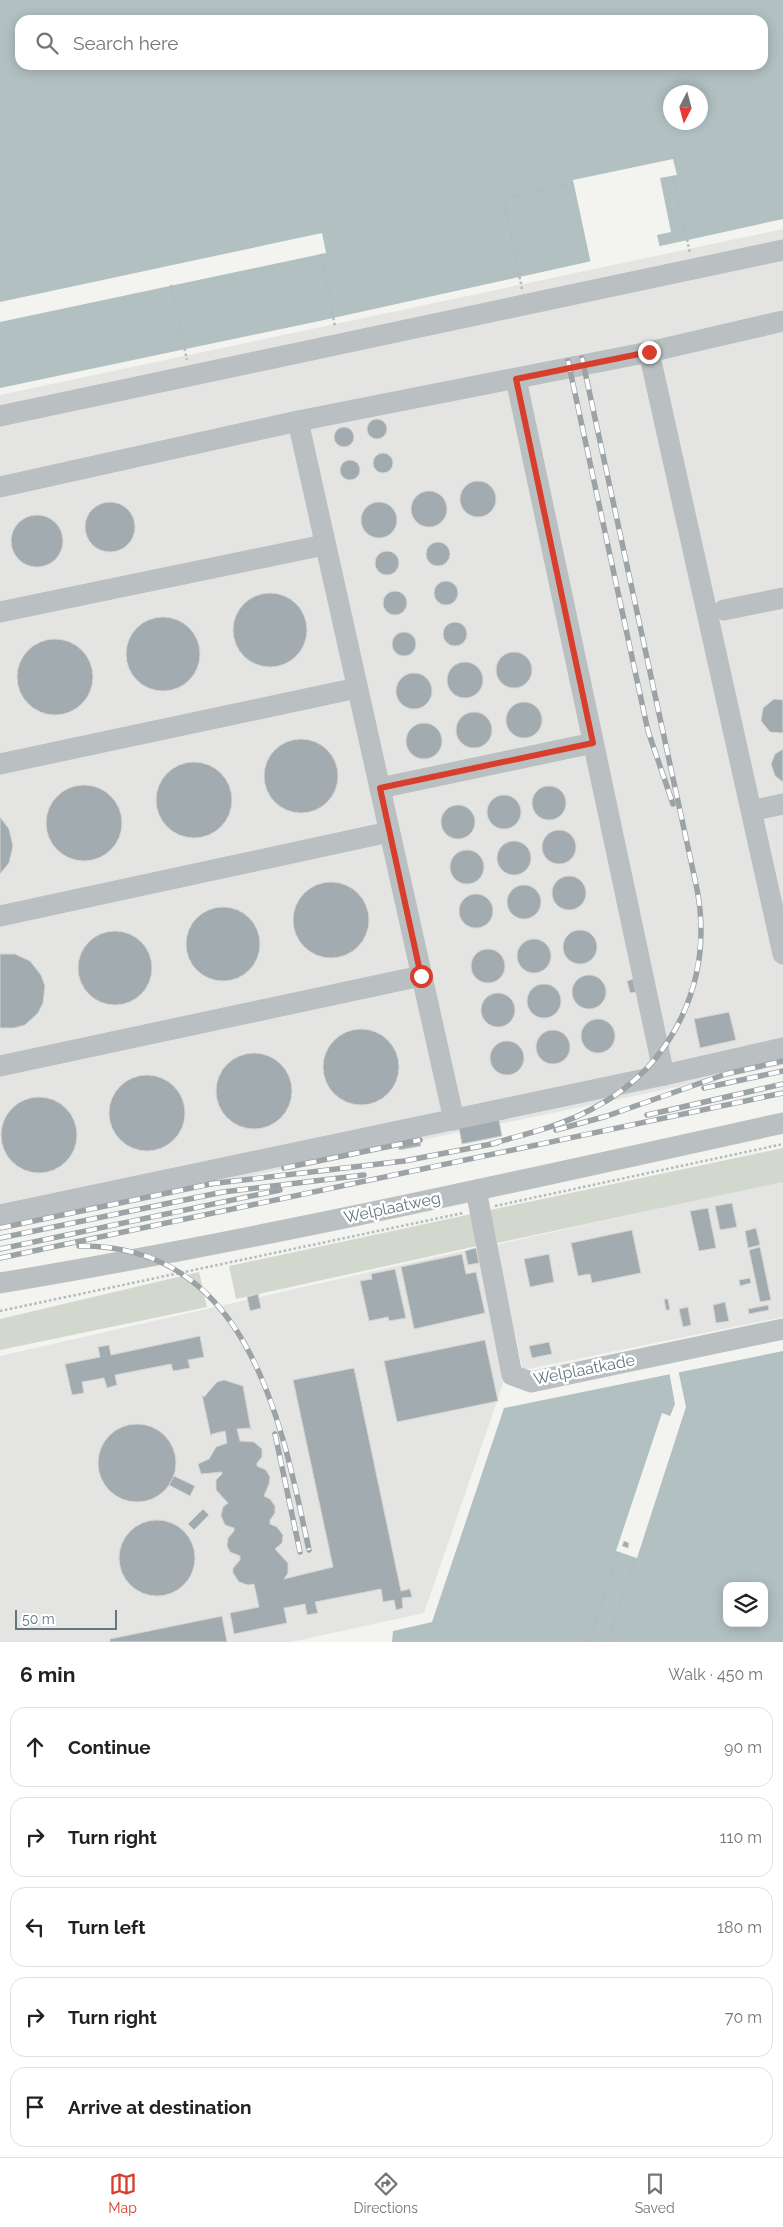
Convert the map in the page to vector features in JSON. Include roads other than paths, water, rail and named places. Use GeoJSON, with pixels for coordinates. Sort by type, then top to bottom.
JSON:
{"type":"FeatureCollection","features":[{"type":"Feature","properties":{"kind":"lane"},"geometry":{"type":"LineString","coordinates":[[0,416],[338,346],[525,304],[783,250]]}},
{"type":"Feature","properties":{"kind":"lane"},"geometry":{"type":"LineString","coordinates":[[0,487],[298,421],[649,352],[783,321]]}},
{"type":"Feature","properties":{"kind":"lane"},"geometry":{"type":"LineString","coordinates":[[649,352],[783,954]]}},
{"type":"Feature","properties":{"kind":"lane"},"geometry":{"type":"LineString","coordinates":[[516,379],[664,1075]]}},
{"type":"Feature","properties":{"kind":"lane"},"geometry":{"type":"LineString","coordinates":[[298,421],[324,545],[454,1120]]}},
{"type":"Feature","properties":{"kind":"lane"},"geometry":{"type":"LineString","coordinates":[[0,612],[324,545]]}},
{"type":"Feature","properties":{"kind":"lane"},"geometry":{"type":"LineString","coordinates":[[724,610],[783,598]]}},
{"type":"Feature","properties":{"kind":"lane"},"geometry":{"type":"LineString","coordinates":[[0,764],[357,688]]}},
{"type":"Feature","properties":{"kind":"lane"},"geometry":{"type":"LineString","coordinates":[[380,788],[593,743]]}},
{"type":"Feature","properties":{"kind":"lane"},"geometry":{"type":"LineString","coordinates":[[755,810],[783,804]]}},
{"type":"Feature","properties":{"kind":"lane"},"geometry":{"type":"LineString","coordinates":[[0,916],[390,832]]}},
{"type":"Feature","properties":{"kind":"lane"},"geometry":{"type":"LineString","coordinates":[[0,1066],[421,976]]}},
{"type":"Feature","properties":{"kind":"lane"},"geometry":{"type":"LineString","coordinates":[[0,1215],[454,1120],[783,1048]]}},
{"type":"Feature","properties":{"kind":"lane","name":"Welplaatweg"},"geometry":{"type":"LineString","coordinates":[[0,1283],[477,1200],[783,1123]]}},
{"type":"Feature","properties":{"kind":"lane","name":"Welplaatkade"},"geometry":{"type":"LineString","coordinates":[[477,1200],[512,1375],[531,1382],[671,1356],[783,1329]]}},
{"type":"Feature","properties":{"kind":"railway"},"geometry":{"type":"LineString","coordinates":[[491,1144],[543,1129],[580,1115],[621,1091],[645,1070],[666,1045],[682,1017],[693,987],[699,955],[701,923],[697,889],[582,358]]}},
{"type":"Feature","properties":{"kind":"railway"},"geometry":{"type":"LineString","coordinates":[[568,361],[648,731],[673,804]]}},
{"type":"Feature","properties":{"kind":"railway"},"geometry":{"type":"LineString","coordinates":[[556,1130],[607,1116],[726,1074],[783,1061]]}},
{"type":"Feature","properties":{"kind":"railway"},"geometry":{"type":"LineString","coordinates":[[704,1088],[783,1071]]}},
{"type":"Feature","properties":{"kind":"railway"},"geometry":{"type":"LineString","coordinates":[[647,1115],[783,1084]]}},
{"type":"Feature","properties":{"kind":"railway"},"geometry":{"type":"LineString","coordinates":[[0,1258],[783,1093]]}},
{"type":"Feature","properties":{"kind":"railway"},"geometry":{"type":"LineString","coordinates":[[284,1168],[420,1140]]}},
{"type":"Feature","properties":{"kind":"railway"},"geometry":{"type":"LineString","coordinates":[[209,1184],[404,1161],[497,1143]]}},
{"type":"Feature","properties":{"kind":"railway"},"geometry":{"type":"LineString","coordinates":[[0,1238],[223,1192],[364,1175]]}},
{"type":"Feature","properties":{"kind":"railway"},"geometry":{"type":"LineString","coordinates":[[0,1228],[215,1183]]}},
{"type":"Feature","properties":{"kind":"railway"},"geometry":{"type":"LineString","coordinates":[[0,1249],[280,1190]]}},
{"type":"Feature","properties":{"kind":"railway"},"geometry":{"type":"LineString","coordinates":[[79,1246],[137,1253],[183,1274],[219,1307],[247,1349],[269,1396],[285,1447],[309,1550]]}},
{"type":"Feature","properties":{"kind":"railway"},"geometry":{"type":"LineString","coordinates":[[275,1434],[300,1552]]}}]}
